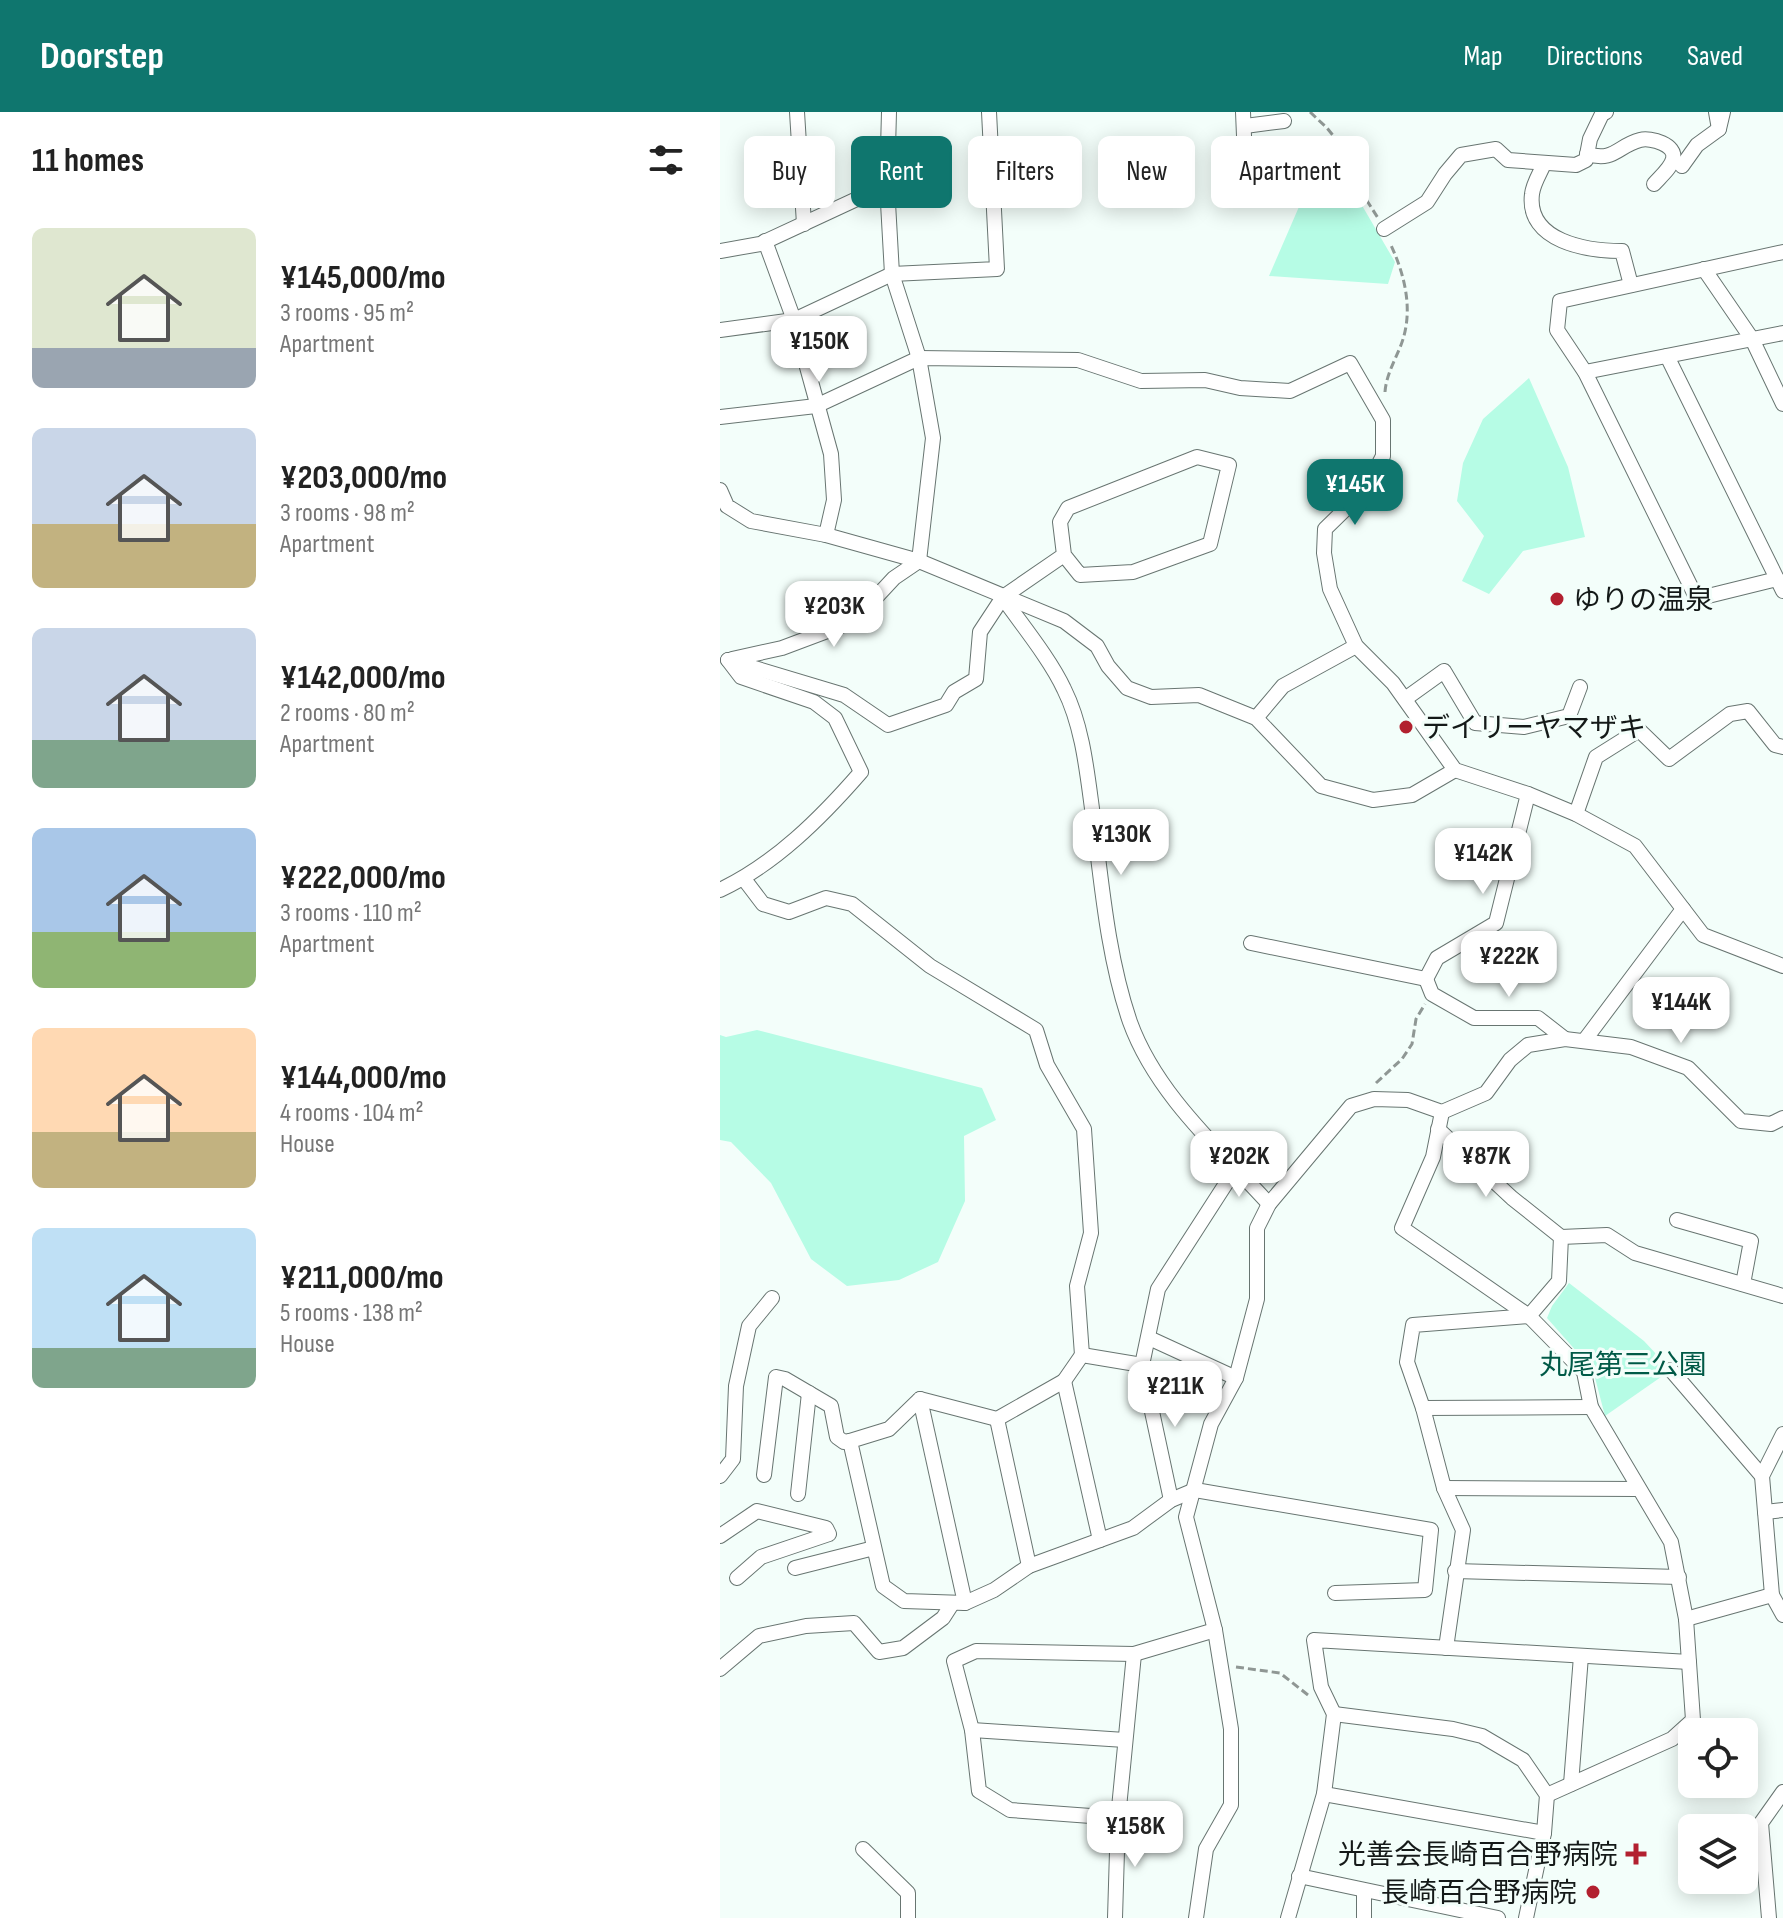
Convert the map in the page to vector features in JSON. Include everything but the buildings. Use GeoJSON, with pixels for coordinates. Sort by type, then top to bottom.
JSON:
{"type":"FeatureCollection","features":[{"type":"Feature","properties":{"kind":"street"},"geometry":{"type":"LineString","coordinates":[[797,112],[804,224]]}},
{"type":"Feature","properties":{"kind":"street"},"geometry":{"type":"LineString","coordinates":[[888,136],[889,112]]}},
{"type":"Feature","properties":{"kind":"street"},"geometry":{"type":"LineString","coordinates":[[720,330],[794,320],[892,274],[997,269],[989,112]]}},
{"type":"Feature","properties":{"kind":"street"},"geometry":{"type":"LineString","coordinates":[[1384,229],[1427,202],[1461,155],[1496,149],[1508,160],[1576,165],[1586,160],[1590,139],[1602,114],[1606,112]]}},
{"type":"Feature","properties":{"kind":"street"},"geometry":{"type":"LineString","coordinates":[[1716,112],[1719,129]]}},
{"type":"Feature","properties":{"kind":"street"},"geometry":{"type":"LineString","coordinates":[[1682,166],[1697,145],[1719,129],[1723,112]]}},
{"type":"Feature","properties":{"kind":"street"},"geometry":{"type":"LineString","coordinates":[[1244,119],[1284,121]]}},
{"type":"Feature","properties":{"kind":"street"},"geometry":{"type":"LineString","coordinates":[[1587,154],[1600,158],[1615,154],[1641,139],[1657,141],[1671,148],[1674,155],[1654,184]]}},
{"type":"Feature","properties":{"kind":"street"},"geometry":{"type":"LineString","coordinates":[[1544,164],[1531,195],[1535,216],[1546,233],[1570,244],[1598,251],[1622,251],[1631,285]]}},
{"type":"Feature","properties":{"kind":"street"},"geometry":{"type":"LineString","coordinates":[[720,251],[765,241],[851,202]]}},
{"type":"Feature","properties":{"kind":"street"},"geometry":{"type":"LineString","coordinates":[[724,659],[782,648],[854,621],[894,578],[919,561],[933,438],[919,358],[892,274],[888,208]]}},
{"type":"Feature","properties":{"kind":"street"},"geometry":{"type":"LineString","coordinates":[[765,241],[794,320],[831,454],[834,500],[826,535]]}},
{"type":"Feature","properties":{"kind":"street"},"geometry":{"type":"LineString","coordinates":[[1667,356],[1781,579],[1708,596],[1694,593],[1585,372],[1557,330],[1560,301],[1783,252]]}},
{"type":"Feature","properties":{"kind":"street"},"geometry":{"type":"LineString","coordinates":[[1704,269],[1752,339],[1783,404]]}},
{"type":"Feature","properties":{"kind":"street"},"geometry":{"type":"LineString","coordinates":[[1585,372],[1783,333]]}},
{"type":"Feature","properties":{"kind":"street"},"geometry":{"type":"LineString","coordinates":[[720,417],[816,406],[919,358],[1078,360],[1141,381],[1205,380],[1240,388],[1290,391],[1350,363],[1383,420],[1383,456],[1366,489],[1325,529],[1324,553],[1330,589],[1356,646],[1393,683],[1455,770],[1576,814],[1635,846],[1703,935],[1783,966]]}},
{"type":"Feature","properties":{"kind":"street"},"geometry":{"type":"LineString","coordinates":[[1197,457],[1229,465],[1210,544],[1133,572],[1080,575],[1064,555],[1060,522],[1068,508],[1197,457]]}},
{"type":"Feature","properties":{"kind":"street"},"geometry":{"type":"LineString","coordinates":[[720,490],[727,506],[751,521],[826,535],[919,561],[1064,621],[1097,646],[1108,666],[1127,688],[1151,697],[1199,695],[1256,718],[1321,786],[1373,800],[1412,795],[1455,770]]}},
{"type":"Feature","properties":{"kind":"street"},"geometry":{"type":"LineString","coordinates":[[724,659],[844,695],[888,725],[946,705],[954,692],[976,679],[980,632],[1003,597],[1064,555]]}},
{"type":"Feature","properties":{"kind":"street"},"geometry":{"type":"LineString","coordinates":[[1003,597],[1064,687],[1075,718],[1085,762],[1116,974],[1131,1023],[1149,1061],[1177,1100],[1211,1143],[1269,1204]]}},
{"type":"Feature","properties":{"kind":"street"},"geometry":{"type":"LineString","coordinates":[[1256,718],[1283,686],[1356,646]]}},
{"type":"Feature","properties":{"kind":"street"},"geometry":{"type":"LineString","coordinates":[[720,890],[744,879],[824,815],[861,772],[835,718],[814,702],[741,677],[724,659]]}},
{"type":"Feature","properties":{"kind":"street"},"geometry":{"type":"LineString","coordinates":[[1405,699],[1444,671],[1475,723],[1524,727],[1569,716],[1580,687]]}},
{"type":"Feature","properties":{"kind":"street"},"geometry":{"type":"LineString","coordinates":[[1576,814],[1596,757],[1639,730],[1669,759],[1730,714],[1748,711],[1775,745],[1783,747]]}},
{"type":"Feature","properties":{"kind":"street"},"geometry":{"type":"LineString","coordinates":[[1528,794],[1496,923],[1437,958],[1426,979],[1432,994],[1474,1018],[1538,1018],[1565,1039]]}},
{"type":"Feature","properties":{"kind":"street"},"geometry":{"type":"LineString","coordinates":[[744,879],[763,904],[789,912],[826,898],[852,904],[930,966],[1036,1030],[1047,1065],[1084,1129],[1091,1233],[1077,1286],[1082,1355],[1064,1381],[997,1419],[920,1399]]}},
{"type":"Feature","properties":{"kind":"street"},"geometry":{"type":"LineString","coordinates":[[1584,1041],[1683,909]]}},
{"type":"Feature","properties":{"kind":"street"},"geometry":{"type":"LineString","coordinates":[[1251,943],[1426,979]]}},
{"type":"Feature","properties":{"kind":"street"},"geometry":{"type":"LineString","coordinates":[[1196,1918],[1206,1849],[1231,1805],[1231,1729],[1215,1630],[1186,1517],[1211,1424],[1236,1378],[1257,1299],[1257,1228],[1269,1204],[1351,1106],[1374,1099],[1408,1100],[1442,1112],[1486,1093],[1510,1060],[1528,1045],[1565,1039],[1631,1047],[1688,1068],[1741,1121],[1771,1124],[1783,1118]]}},
{"type":"Feature","properties":{"kind":"street"},"geometry":{"type":"LineString","coordinates":[[1442,1112],[1433,1157],[1402,1228],[1529,1316],[1584,1372],[1591,1407],[1671,1542],[1686,1619],[1693,1720],[1672,1739],[1547,1795]]}},
{"type":"Feature","properties":{"kind":"street"},"geometry":{"type":"LineString","coordinates":[[1438,1129],[1512,1198],[1561,1237],[1607,1235],[1635,1253],[1783,1296]]}},
{"type":"Feature","properties":{"kind":"street"},"geometry":{"type":"LineString","coordinates":[[1171,1500],[1142,1365],[1158,1289],[1236,1168]]}},
{"type":"Feature","properties":{"kind":"street"},"geometry":{"type":"LineString","coordinates":[[1677,1220],[1751,1241],[1743,1284]]}},
{"type":"Feature","properties":{"kind":"street"},"geometry":{"type":"LineString","coordinates":[[1446,1648],[1463,1530],[1444,1488],[1407,1362],[1413,1325],[1529,1316],[1559,1281],[1561,1237]]}},
{"type":"Feature","properties":{"kind":"street"},"geometry":{"type":"LineString","coordinates":[[720,1476],[733,1459],[736,1386],[749,1326],[772,1298]]}},
{"type":"Feature","properties":{"kind":"street"},"geometry":{"type":"LineString","coordinates":[[1149,1338],[1236,1378]]}},
{"type":"Feature","properties":{"kind":"street"},"geometry":{"type":"LineString","coordinates":[[1082,1355],[1142,1365]]}},
{"type":"Feature","properties":{"kind":"street"},"geometry":{"type":"LineString","coordinates":[[1671,1370],[1762,1476]]}},
{"type":"Feature","properties":{"kind":"street"},"geometry":{"type":"LineString","coordinates":[[764,1475],[776,1377],[785,1379],[831,1406],[837,1437],[844,1442],[889,1429],[920,1399]]}},
{"type":"Feature","properties":{"kind":"street"},"geometry":{"type":"LineString","coordinates":[[1064,1381],[1100,1540]]}},
{"type":"Feature","properties":{"kind":"street"},"geometry":{"type":"LineString","coordinates":[[798,1494],[809,1393]]}},
{"type":"Feature","properties":{"kind":"street"},"geometry":{"type":"LineString","coordinates":[[920,1399],[959,1604]]}},
{"type":"Feature","properties":{"kind":"street"},"geometry":{"type":"LineString","coordinates":[[1423,1408],[1591,1407]]}},
{"type":"Feature","properties":{"kind":"street"},"geometry":{"type":"LineString","coordinates":[[997,1419],[1029,1566]]}},
{"type":"Feature","properties":{"kind":"street"},"geometry":{"type":"LineString","coordinates":[[1783,1434],[1762,1476],[1772,1595],[1783,1613]]}},
{"type":"Feature","properties":{"kind":"street"},"geometry":{"type":"LineString","coordinates":[[850,1441],[883,1586],[904,1601],[959,1604]]}},
{"type":"Feature","properties":{"kind":"street"},"geometry":{"type":"LineString","coordinates":[[1444,1488],[1638,1489]]}},
{"type":"Feature","properties":{"kind":"street"},"geometry":{"type":"LineString","coordinates":[[720,1669],[759,1636],[806,1626],[854,1623],[879,1652],[903,1648],[959,1604],[994,1590],[1029,1566],[1133,1528],[1171,1500],[1195,1490],[1431,1530],[1425,1590],[1335,1593]]}},
{"type":"Feature","properties":{"kind":"street"},"geometry":{"type":"LineString","coordinates":[[1765,1512],[1783,1510]]}},
{"type":"Feature","properties":{"kind":"street"},"geometry":{"type":"LineString","coordinates":[[720,1536],[757,1511],[826,1528],[829,1534],[761,1557],[737,1578]]}},
{"type":"Feature","properties":{"kind":"street"},"geometry":{"type":"LineString","coordinates":[[795,1568],[874,1548]]}},
{"type":"Feature","properties":{"kind":"street"},"geometry":{"type":"LineString","coordinates":[[1455,1571],[1679,1577]]}},
{"type":"Feature","properties":{"kind":"street"},"geometry":{"type":"LineString","coordinates":[[1686,1619],[1772,1595]]}},
{"type":"Feature","properties":{"kind":"street"},"geometry":{"type":"LineString","coordinates":[[1118,1818],[1010,1810],[979,1791],[972,1730],[954,1661],[976,1651],[1134,1654],[1215,1630]]}},
{"type":"Feature","properties":{"kind":"street"},"geometry":{"type":"LineString","coordinates":[[1288,1918],[1324,1794],[1334,1714],[1321,1687],[1314,1640],[1689,1662]]}},
{"type":"Feature","properties":{"kind":"street"},"geometry":{"type":"LineString","coordinates":[[1115,1918],[1118,1818],[1134,1654]]}},
{"type":"Feature","properties":{"kind":"street"},"geometry":{"type":"LineString","coordinates":[[1571,1784],[1581,1656]]}},
{"type":"Feature","properties":{"kind":"street"},"geometry":{"type":"LineString","coordinates":[[1334,1714],[1453,1729],[1482,1736],[1523,1760],[1547,1795],[1544,1833],[1526,1918]]}},
{"type":"Feature","properties":{"kind":"street"},"geometry":{"type":"LineString","coordinates":[[972,1730],[1125,1740]]}},
{"type":"Feature","properties":{"kind":"street"},"geometry":{"type":"LineString","coordinates":[[1769,1918],[1761,1823],[1783,1792]]}},
{"type":"Feature","properties":{"kind":"street"},"geometry":{"type":"LineString","coordinates":[[1324,1794],[1544,1833]]}},
{"type":"Feature","properties":{"kind":"street"},"geometry":{"type":"LineString","coordinates":[[863,1849],[908,1893],[908,1918]]}},
{"type":"Feature","properties":{"kind":"street"},"geometry":{"type":"LineString","coordinates":[[1299,1876],[1446,1913],[1498,1918]]}},
{"type":"Feature","properties":{"kind":"street"},"geometry":{"type":"LineString","coordinates":[[1364,1891],[1364,1918]]}},
{"type":"Feature","properties":{"kind":"path"},"geometry":{"type":"LineString","coordinates":[[1310,112],[1349,155],[1350,174],[1384,229],[1397,259],[1408,316],[1403,341],[1385,384],[1383,420]]}},
{"type":"Feature","properties":{"kind":"path"},"geometry":{"type":"LineString","coordinates":[[1372,1088],[1402,1059],[1412,1044],[1416,1019],[1432,994]]}},
{"type":"Feature","properties":{"kind":"path"},"geometry":{"type":"LineString","coordinates":[[1221,1665],[1280,1673],[1312,1698]]}},
{"type":"Feature","properties":{"kind":"green space"},"geometry":{"type":"Polygon","coordinates":[[[1298,208],[1364,208],[1395,262],[1388,284],[1269,276],[1298,208]]]}},
{"type":"Feature","properties":{"kind":"green space"},"geometry":{"type":"Polygon","coordinates":[[[1529,378],[1568,467],[1585,537],[1523,551],[1489,594],[1462,581],[1484,536],[1457,501],[1463,463],[1483,419],[1529,378]]]}},
{"type":"Feature","properties":{"kind":"green space"},"geometry":{"type":"Polygon","coordinates":[[[757,1030],[982,1088],[996,1120],[964,1136],[965,1201],[938,1262],[899,1280],[847,1286],[811,1259],[771,1183],[731,1142],[720,1140],[720,1035],[726,1037],[757,1030]]]}},
{"type":"Feature","properties":{"kind":"green space","name":"丸尾第三公園"},"geometry":{"type":"Polygon","coordinates":[[[1569,1283],[1644,1341],[1671,1370],[1605,1416],[1593,1370],[1547,1318],[1569,1283]]]}},
{"type":"Feature","properties":{"kind":"place","name":"ゆりの温泉"},"geometry":{"type":"Point","coordinates":[1557,599]}},
{"type":"Feature","properties":{"kind":"place","name":"デイリーヤマザキ"},"geometry":{"type":"Point","coordinates":[1406,727]}},
{"type":"Feature","properties":{"kind":"place","name":"光善会長崎百合野病院"},"geometry":{"type":"Point","coordinates":[1636,1854]}},
{"type":"Feature","properties":{"kind":"place","name":"長崎百合野病院"},"geometry":{"type":"Point","coordinates":[1593,1892]}}]}
